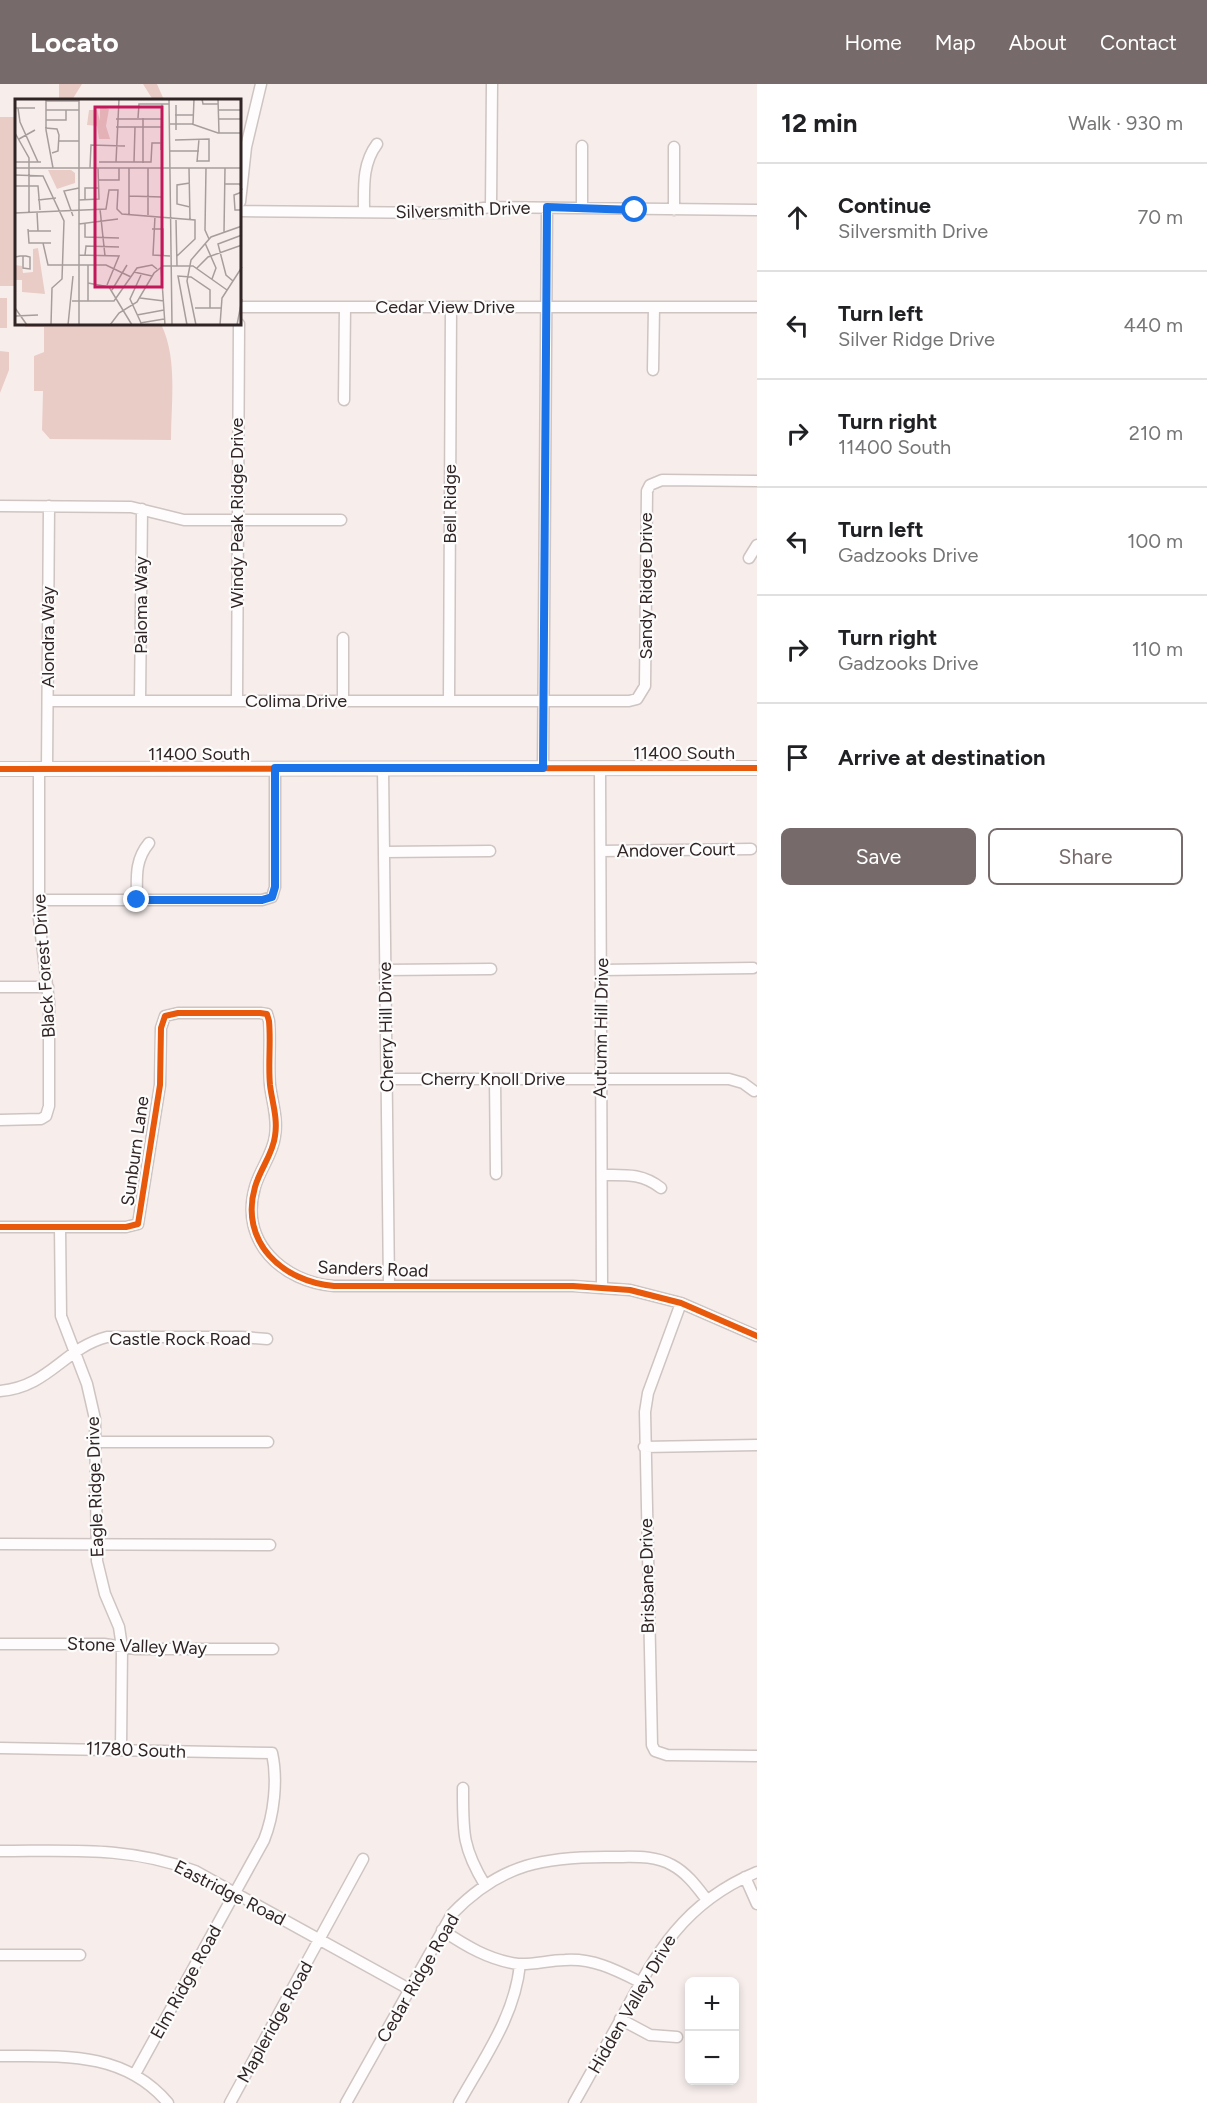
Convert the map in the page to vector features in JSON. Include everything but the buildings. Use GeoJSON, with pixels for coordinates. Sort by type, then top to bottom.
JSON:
{"type":"FeatureCollection","features":[{"type":"Feature","properties":{"kind":"main road","name":"11400 South"},"geometry":{"type":"LineString","coordinates":[[0,768],[757,768]]}},
{"type":"Feature","properties":{"kind":"street"},"geometry":{"type":"LineString","coordinates":[[242,184],[246,147],[261,84]]}},
{"type":"Feature","properties":{"kind":"street"},"geometry":{"type":"LineString","coordinates":[[491,207],[492,84]]}},
{"type":"Feature","properties":{"kind":"street"},"geometry":{"type":"LineString","coordinates":[[364,212],[365,169],[369,155],[377,144]]}},
{"type":"Feature","properties":{"kind":"street"},"geometry":{"type":"LineString","coordinates":[[582,146],[582,207]]}},
{"type":"Feature","properties":{"kind":"street"},"geometry":{"type":"LineString","coordinates":[[674,147],[674,210]]}},
{"type":"Feature","properties":{"kind":"street","name":"Silversmith Drive"},"geometry":{"type":"LineString","coordinates":[[242,211],[445,213],[491,207],[757,210]]}},
{"type":"Feature","properties":{"kind":"street"},"geometry":{"type":"LineString","coordinates":[[543,768],[547,207]]}},
{"type":"Feature","properties":{"kind":"street","name":"Cedar View Drive"},"geometry":{"type":"LineString","coordinates":[[242,307],[757,307]]}},
{"type":"Feature","properties":{"kind":"street"},"geometry":{"type":"LineString","coordinates":[[344,400],[345,307]]}},
{"type":"Feature","properties":{"kind":"street","name":"Bell Ridge"},"geometry":{"type":"LineString","coordinates":[[448,701],[451,307]]}},
{"type":"Feature","properties":{"kind":"street"},"geometry":{"type":"LineString","coordinates":[[653,370],[654,307]]}},
{"type":"Feature","properties":{"kind":"street","name":"Windy Peak Ridge Drive"},"geometry":{"type":"LineString","coordinates":[[237,701],[238,326]]}},
{"type":"Feature","properties":{"kind":"street","name":"Sandy Ridge Drive"},"geometry":{"type":"LineString","coordinates":[[544,701],[629,701],[637,699],[645,690],[646,497],[650,485],[662,480],[757,481]]}},
{"type":"Feature","properties":{"kind":"street"},"geometry":{"type":"LineString","coordinates":[[0,506],[122,506],[183,520],[341,520]]}},
{"type":"Feature","properties":{"kind":"street","name":"Alondra Way"},"geometry":{"type":"LineString","coordinates":[[43,768],[48,701],[49,506]]}},
{"type":"Feature","properties":{"kind":"street","name":"Paloma Way"},"geometry":{"type":"LineString","coordinates":[[140,701],[142,509]]}},
{"type":"Feature","properties":{"kind":"street"},"geometry":{"type":"LineString","coordinates":[[749,558],[757,545]]}},
{"type":"Feature","properties":{"kind":"street"},"geometry":{"type":"LineString","coordinates":[[342,638],[343,701]]}},
{"type":"Feature","properties":{"kind":"street","name":"Colima Drive"},"geometry":{"type":"LineString","coordinates":[[48,701],[544,701]]}},
{"type":"Feature","properties":{"kind":"street","name":"Black Forest Drive"},"geometry":{"type":"LineString","coordinates":[[0,1120],[35,1120],[46,1116],[48,1111],[48,987],[40,936],[39,900],[43,768]]}},
{"type":"Feature","properties":{"kind":"street"},"geometry":{"type":"LineString","coordinates":[[39,900],[262,900],[272,897],[275,887],[275,768]]}},
{"type":"Feature","properties":{"kind":"street","name":"Cherry Hill Drive"},"geometry":{"type":"LineString","coordinates":[[383,768],[389,1286]]}},
{"type":"Feature","properties":{"kind":"street","name":"Autumn Hill Drive"},"geometry":{"type":"LineString","coordinates":[[600,768],[603,1029],[600,1079],[602,1287]]}},
{"type":"Feature","properties":{"kind":"street"},"geometry":{"type":"LineString","coordinates":[[137,900],[137,865],[141,853],[149,843]]}},
{"type":"Feature","properties":{"kind":"street","name":"Andover Court"},"geometry":{"type":"LineString","coordinates":[[602,851],[751,849]]}},
{"type":"Feature","properties":{"kind":"street"},"geometry":{"type":"LineString","coordinates":[[384,852],[490,850]]}},
{"type":"Feature","properties":{"kind":"street"},"geometry":{"type":"LineString","coordinates":[[602,970],[753,968]]}},
{"type":"Feature","properties":{"kind":"street"},"geometry":{"type":"LineString","coordinates":[[385,970],[491,969]]}},
{"type":"Feature","properties":{"kind":"street"},"geometry":{"type":"LineString","coordinates":[[0,987],[48,987]]}},
{"type":"Feature","properties":{"kind":"street","name":"Sanders Road"},"geometry":{"type":"LineString","coordinates":[[165,1016],[178,1012],[267,1014],[270,1087],[276,1128],[272,1149],[254,1188],[254,1220],[257,1235],[275,1263],[288,1274],[304,1281],[334,1286],[602,1287],[647,1293],[681,1303],[757,1336]]}},
{"type":"Feature","properties":{"kind":"street","name":"Sunburn Lane"},"geometry":{"type":"LineString","coordinates":[[0,1227],[126,1227],[138,1224],[160,1085],[161,1028],[165,1016]]}},
{"type":"Feature","properties":{"kind":"street","name":"Cherry Knoll Drive"},"geometry":{"type":"LineString","coordinates":[[386,1079],[729,1079],[754,1091]]}},
{"type":"Feature","properties":{"kind":"street"},"geometry":{"type":"LineString","coordinates":[[495,1079],[496,1174]]}},
{"type":"Feature","properties":{"kind":"street"},"geometry":{"type":"LineString","coordinates":[[602,1175],[636,1175],[650,1179],[661,1188]]}},
{"type":"Feature","properties":{"kind":"street","name":"Eagle Ridge Drive"},"geometry":{"type":"LineString","coordinates":[[60,1227],[61,1316],[92,1401],[96,1442],[97,1544],[100,1578],[119,1627],[122,1647],[121,1749]]}},
{"type":"Feature","properties":{"kind":"street","name":"Brisbane Drive"},"geometry":{"type":"LineString","coordinates":[[681,1303],[648,1393],[644,1447],[652,1745],[655,1751],[667,1755],[757,1756]]}},
{"type":"Feature","properties":{"kind":"street","name":"Castle Rock Road"},"geometry":{"type":"LineString","coordinates":[[0,1391],[33,1383],[87,1344],[107,1337],[267,1339]]}},
{"type":"Feature","properties":{"kind":"street"},"geometry":{"type":"LineString","coordinates":[[96,1442],[268,1442]]}},
{"type":"Feature","properties":{"kind":"street"},"geometry":{"type":"LineString","coordinates":[[644,1447],[757,1445]]}},
{"type":"Feature","properties":{"kind":"street"},"geometry":{"type":"LineString","coordinates":[[0,1544],[270,1545]]}},
{"type":"Feature","properties":{"kind":"street","name":"Stone Valley Way"},"geometry":{"type":"LineString","coordinates":[[0,1644],[104,1644],[122,1647],[273,1649]]}},
{"type":"Feature","properties":{"kind":"street","name":"11780 South"},"geometry":{"type":"LineString","coordinates":[[0,1748],[273,1753]]}},
{"type":"Feature","properties":{"kind":"street","name":"Elm Ridge Road"},"geometry":{"type":"LineString","coordinates":[[135,2074],[236,1893],[269,1828],[275,1768],[273,1753]]}},
{"type":"Feature","properties":{"kind":"street"},"geometry":{"type":"LineString","coordinates":[[463,1788],[465,1844],[471,1862],[485,1885]]}},
{"type":"Feature","properties":{"kind":"street","name":"Eastridge Road"},"geometry":{"type":"LineString","coordinates":[[0,1851],[106,1851],[151,1856],[195,1871],[409,1989]]}},
{"type":"Feature","properties":{"kind":"street","name":"Cedar Ridge Road"},"geometry":{"type":"LineString","coordinates":[[346,2103],[441,1930],[466,1900],[485,1885],[513,1870],[553,1858],[652,1858],[674,1866],[685,1874],[707,1900]]}},
{"type":"Feature","properties":{"kind":"street","name":"Mapleridge Road"},"geometry":{"type":"LineString","coordinates":[[230,2103],[363,1859]]}},
{"type":"Feature","properties":{"kind":"street","name":"Hidden Valley Drive"},"geometry":{"type":"LineString","coordinates":[[574,2103],[640,1982],[675,1929],[707,1900],[757,1872]]}},
{"type":"Feature","properties":{"kind":"street"},"geometry":{"type":"LineString","coordinates":[[745,1877],[757,1904]]}},
{"type":"Feature","properties":{"kind":"street"},"geometry":{"type":"LineString","coordinates":[[441,1930],[488,1957],[520,1964],[565,1960],[591,1962],[613,1968],[640,1982]]}},
{"type":"Feature","properties":{"kind":"street"},"geometry":{"type":"LineString","coordinates":[[0,1955],[80,1955]]}},
{"type":"Feature","properties":{"kind":"street"},"geometry":{"type":"LineString","coordinates":[[459,2103],[510,2012],[518,1983],[520,1964]]}},
{"type":"Feature","properties":{"kind":"street"},"geometry":{"type":"LineString","coordinates":[[620,2019],[651,2035],[677,2037]]}},
{"type":"Feature","properties":{"kind":"street"},"geometry":{"type":"LineString","coordinates":[[0,2056],[85,2057],[135,2074],[168,2103]]}},
{"type":"Feature","properties":{"kind":"shaded area"},"geometry":{"type":"Polygon","coordinates":[[[59,84],[82,84],[73,99],[59,99],[59,84]]]}},
{"type":"Feature","properties":{"kind":"shaded area"},"geometry":{"type":"Polygon","coordinates":[[[143,84],[157,84],[164,99],[152,99],[143,84]]]}},
{"type":"Feature","properties":{"kind":"shaded area"},"geometry":{"type":"Polygon","coordinates":[[[0,117],[15,117],[15,286],[0,286],[0,117]]]}},
{"type":"Feature","properties":{"kind":"shaded area"},"geometry":{"type":"Polygon","coordinates":[[[0,298],[7,298],[7,328],[0,328],[0,298]]]}},
{"type":"Feature","properties":{"kind":"shaded area"},"geometry":{"type":"Polygon","coordinates":[[[162,326],[172,366],[171,440],[50,439],[42,430],[43,391],[34,391],[34,356],[44,352],[44,327],[25,327],[162,326]]]}},
{"type":"Feature","properties":{"kind":"shaded area"},"geometry":{"type":"Polygon","coordinates":[[[0,351],[9,352],[9,370],[0,393],[0,351]]]}},
{"type":"Feature","properties":{"kind":"cycle path"},"geometry":{"type":"LineString","coordinates":[[0,769],[757,768]]}},
{"type":"Feature","properties":{"kind":"cycle path"},"geometry":{"type":"LineString","coordinates":[[0,1227],[126,1227],[138,1224],[160,1085],[161,1028],[165,1016],[178,1013],[267,1014],[270,1029],[270,1085],[276,1129],[272,1149],[255,1187],[252,1207],[253,1225],[269,1256],[282,1267],[298,1277],[334,1286],[573,1286],[630,1290],[681,1303],[757,1336]]}},
{"type":"Feature","properties":{"kind":"route"},"geometry":{"type":"LineString","coordinates":[[137,900],[262,900],[272,897],[275,892],[275,768],[543,768],[547,207],[635,210]]}}]}
